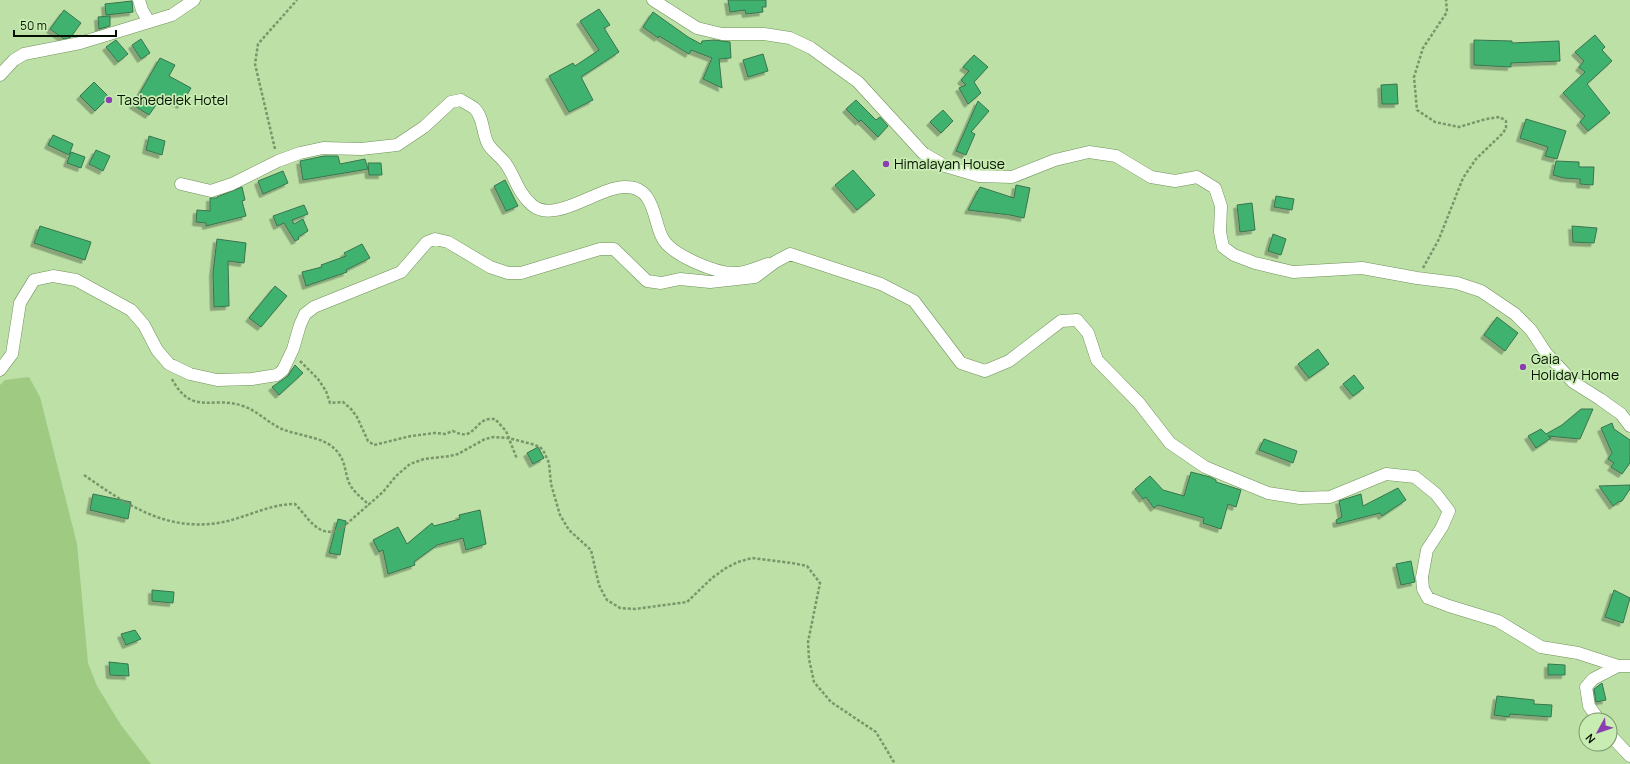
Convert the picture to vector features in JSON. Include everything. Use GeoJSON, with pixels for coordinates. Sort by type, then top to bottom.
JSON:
{"type":"FeatureCollection","features":[{"type":"Feature","properties":{"kind":"street"},"geometry":{"type":"LineString","coordinates":[[140,0],[142,10],[149,22]]}},
{"type":"Feature","properties":{"kind":"street"},"geometry":{"type":"LineString","coordinates":[[0,75],[14,60],[24,54],[80,43],[149,22],[172,14],[194,0]]}},
{"type":"Feature","properties":{"kind":"street"},"geometry":{"type":"LineString","coordinates":[[653,0],[697,28],[722,34],[764,34],[790,38],[811,48],[858,82],[923,153],[944,166],[979,176],[1012,177],[1055,160],[1089,152],[1116,156],[1151,177],[1175,181],[1197,178],[1215,188],[1221,206],[1220,232],[1223,246],[1234,255],[1255,263],[1293,272],[1362,268],[1417,278],[1457,283],[1481,291],[1515,314],[1531,330],[1546,352],[1573,382],[1621,414],[1630,426]]}},
{"type":"Feature","properties":{"kind":"street"},"geometry":{"type":"LineString","coordinates":[[181,184],[211,191],[232,184],[278,161],[300,153],[323,148],[362,149],[397,144],[424,127],[451,102],[461,100],[474,109],[482,122],[488,145],[506,163],[520,192],[533,206],[547,212],[558,210],[604,191],[626,187],[639,190],[648,199],[662,238],[677,253],[712,270],[736,273],[774,262],[790,254],[881,284],[914,301],[961,363],[985,371],[1009,361],[1061,321],[1077,320],[1088,333],[1097,360],[1139,403],[1170,443],[1205,467],[1268,494],[1300,498],[1330,497],[1386,474],[1415,477],[1436,494],[1448,511],[1442,527],[1427,550],[1422,577],[1423,589],[1428,598],[1498,621],[1541,647],[1578,652],[1618,666],[1630,666]]}},
{"type":"Feature","properties":{"kind":"street"},"geometry":{"type":"LineString","coordinates":[[0,370],[12,354],[20,303],[34,280],[53,276],[76,280],[130,310],[144,325],[157,350],[169,364],[190,374],[217,380],[277,375],[283,370],[294,349],[300,325],[305,314],[314,307],[401,272],[427,242],[435,238],[448,242],[490,266],[508,273],[521,273],[600,249],[614,249],[647,281],[661,283],[680,279],[710,282],[755,277],[774,262]]}},
{"type":"Feature","properties":{"kind":"street"},"geometry":{"type":"LineString","coordinates":[[1593,712],[1589,706],[1586,686],[1593,679],[1618,666]]}},
{"type":"Feature","properties":{"kind":"street"},"geometry":{"type":"LineString","coordinates":[[1618,743],[1630,756]]}},
{"type":"Feature","properties":{"kind":"path"},"geometry":{"type":"LineString","coordinates":[[278,161],[255,64],[258,44],[297,0]]}},
{"type":"Feature","properties":{"kind":"path"},"geometry":{"type":"LineString","coordinates":[[1417,278],[1439,239],[1463,178],[1476,159],[1503,133],[1506,128],[1506,121],[1500,117],[1459,126],[1435,122],[1417,110],[1414,77],[1423,48],[1447,12],[1446,0]]}},
{"type":"Feature","properties":{"kind":"path"},"geometry":{"type":"LineString","coordinates":[[283,370],[296,357],[318,379],[326,391],[330,404],[343,402],[351,409],[368,441],[374,445],[393,440],[435,433],[445,434],[453,431],[459,434],[469,433],[485,420],[495,419],[506,431],[517,458]]}},
{"type":"Feature","properties":{"kind":"path"},"geometry":{"type":"LineString","coordinates":[[170,375],[183,395],[193,401],[209,404],[233,403],[243,406],[256,412],[272,424],[322,441],[334,447],[343,461],[348,481],[353,490],[369,505]]}},
{"type":"Feature","properties":{"kind":"path"},"geometry":{"type":"LineString","coordinates":[[84,475],[113,495],[147,514],[171,522],[192,524],[218,523],[277,506],[295,504],[316,528],[329,532],[336,531],[369,505],[383,492],[403,469],[416,460],[458,454],[485,439],[494,437],[508,438],[536,446],[540,448],[547,456],[551,484],[560,514],[570,530],[591,550],[602,593],[607,600],[620,608],[635,609],[687,602],[712,578],[726,568],[738,562],[752,558],[792,562],[807,566],[820,583],[808,642],[809,659],[814,682],[831,702],[876,732],[895,764]]}},
{"type":"Feature","properties":{"kind":"green space"},"geometry":{"type":"Polygon","coordinates":[[[29,377],[40,397],[77,544],[88,663],[97,686],[121,725],[151,764],[0,764],[0,385],[5,380],[29,377]]]}},
{"type":"Feature","properties":{"kind":"building"},"geometry":{"type":"Polygon","coordinates":[[[728,0],[766,0],[766,7],[762,7],[763,12],[746,14],[745,10],[730,12],[728,0]]]}},
{"type":"Feature","properties":{"kind":"building"},"geometry":{"type":"Polygon","coordinates":[[[132,1],[133,12],[106,15],[105,4],[132,1]]]}},
{"type":"Feature","properties":{"kind":"building"},"geometry":{"type":"Polygon","coordinates":[[[599,9],[610,25],[604,28],[619,52],[581,77],[593,100],[569,112],[549,76],[573,63],[575,66],[599,50],[580,21],[599,9]]]}},
{"type":"Feature","properties":{"kind":"building"},"geometry":{"type":"Polygon","coordinates":[[[64,10],[81,23],[71,37],[64,39],[50,29],[64,10]]]}},
{"type":"Feature","properties":{"kind":"building"},"geometry":{"type":"Polygon","coordinates":[[[653,12],[688,37],[701,44],[702,41],[714,40],[730,42],[731,58],[719,59],[722,88],[703,79],[712,58],[691,50],[689,54],[659,36],[658,38],[643,27],[653,12]]]}},
{"type":"Feature","properties":{"kind":"building"},"geometry":{"type":"Polygon","coordinates":[[[110,16],[110,26],[99,29],[98,17],[110,16]]]}},
{"type":"Feature","properties":{"kind":"building"},"geometry":{"type":"Polygon","coordinates":[[[1595,35],[1605,47],[1602,50],[1612,61],[1587,84],[1610,113],[1588,131],[1580,122],[1585,116],[1563,93],[1585,72],[1579,67],[1584,61],[1575,52],[1595,35]]]}},
{"type":"Feature","properties":{"kind":"building"},"geometry":{"type":"Polygon","coordinates":[[[141,39],[150,53],[141,59],[132,45],[141,39]]]}},
{"type":"Feature","properties":{"kind":"building"},"geometry":{"type":"Polygon","coordinates":[[[116,40],[128,54],[118,62],[106,47],[116,40]]]}},
{"type":"Feature","properties":{"kind":"building"},"geometry":{"type":"Polygon","coordinates":[[[1474,40],[1512,41],[1512,43],[1559,41],[1560,61],[1511,63],[1511,67],[1474,65],[1474,40]]]}},
{"type":"Feature","properties":{"kind":"building"},"geometry":{"type":"Polygon","coordinates":[[[763,54],[768,71],[748,77],[743,60],[763,54]]]}},
{"type":"Feature","properties":{"kind":"building"},"geometry":{"type":"Polygon","coordinates":[[[974,55],[988,67],[974,82],[981,93],[968,104],[959,88],[966,85],[961,80],[969,71],[963,67],[974,55]]]}},
{"type":"Feature","properties":{"kind":"building"},"geometry":{"type":"Polygon","coordinates":[[[160,58],[175,65],[169,76],[191,88],[181,105],[163,95],[149,115],[133,105],[160,58]]]}},
{"type":"Feature","properties":{"kind":"building"},"geometry":{"type":"Polygon","coordinates":[[[94,82],[109,97],[95,111],[80,96],[94,82]]]}},
{"type":"Feature","properties":{"kind":"building"},"geometry":{"type":"Polygon","coordinates":[[[1397,84],[1398,104],[1382,104],[1381,85],[1397,84]]]}},
{"type":"Feature","properties":{"kind":"building"},"geometry":{"type":"Polygon","coordinates":[[[856,100],[876,120],[880,117],[888,126],[878,137],[861,120],[859,122],[846,109],[856,100]]]}},
{"type":"Feature","properties":{"kind":"building"},"geometry":{"type":"Polygon","coordinates":[[[978,101],[989,111],[971,132],[975,134],[966,155],[956,151],[978,101]]]}},
{"type":"Feature","properties":{"kind":"building"},"geometry":{"type":"Polygon","coordinates":[[[943,110],[953,121],[941,133],[930,122],[943,110]]]}},
{"type":"Feature","properties":{"kind":"building"},"geometry":{"type":"Polygon","coordinates":[[[1526,119],[1566,131],[1557,159],[1545,156],[1548,147],[1520,138],[1526,119]]]}},
{"type":"Feature","properties":{"kind":"building"},"geometry":{"type":"Polygon","coordinates":[[[53,135],[73,144],[69,155],[48,145],[53,135]]]}},
{"type":"Feature","properties":{"kind":"building"},"geometry":{"type":"Polygon","coordinates":[[[149,136],[165,141],[162,155],[146,150],[149,136]]]}},
{"type":"Feature","properties":{"kind":"building"},"geometry":{"type":"Polygon","coordinates":[[[96,150],[110,156],[103,171],[89,164],[96,150]]]}},
{"type":"Feature","properties":{"kind":"building"},"geometry":{"type":"Polygon","coordinates":[[[71,152],[85,157],[81,168],[67,163],[71,152]]]}},
{"type":"Feature","properties":{"kind":"building"},"geometry":{"type":"Polygon","coordinates":[[[324,156],[338,156],[340,164],[365,159],[368,169],[303,180],[300,161],[324,156]]]}},
{"type":"Feature","properties":{"kind":"building"},"geometry":{"type":"Polygon","coordinates":[[[1556,161],[1579,162],[1579,167],[1594,167],[1593,185],[1580,184],[1580,179],[1564,178],[1553,175],[1556,161]]]}},
{"type":"Feature","properties":{"kind":"building"},"geometry":{"type":"Polygon","coordinates":[[[368,163],[381,163],[382,175],[369,175],[368,163]]]}},
{"type":"Feature","properties":{"kind":"building"},"geometry":{"type":"Polygon","coordinates":[[[853,170],[875,195],[857,210],[835,185],[853,170]]]}},
{"type":"Feature","properties":{"kind":"building"},"geometry":{"type":"Polygon","coordinates":[[[283,171],[288,183],[263,194],[258,181],[283,171]]]}},
{"type":"Feature","properties":{"kind":"building"},"geometry":{"type":"Polygon","coordinates":[[[505,180],[518,206],[506,211],[494,186],[505,180]]]}},
{"type":"Feature","properties":{"kind":"building"},"geometry":{"type":"Polygon","coordinates":[[[1016,185],[1030,188],[1024,218],[968,210],[980,187],[1014,198],[1016,185]]]}},
{"type":"Feature","properties":{"kind":"building"},"geometry":{"type":"Polygon","coordinates":[[[242,187],[245,200],[242,201],[246,216],[206,226],[206,223],[196,222],[197,210],[210,211],[210,198],[217,198],[242,187]]]}},
{"type":"Feature","properties":{"kind":"building"},"geometry":{"type":"Polygon","coordinates":[[[1276,196],[1294,199],[1292,210],[1274,207],[1276,196]]]}},
{"type":"Feature","properties":{"kind":"building"},"geometry":{"type":"Polygon","coordinates":[[[1252,203],[1255,230],[1240,232],[1237,205],[1252,203]]]}},
{"type":"Feature","properties":{"kind":"building"},"geometry":{"type":"Polygon","coordinates":[[[304,205],[308,214],[292,220],[294,224],[303,219],[308,231],[298,237],[299,239],[295,241],[284,223],[277,226],[273,216],[304,205]]]}},
{"type":"Feature","properties":{"kind":"building"},"geometry":{"type":"Polygon","coordinates":[[[40,226],[91,242],[85,260],[34,243],[40,226]]]}},
{"type":"Feature","properties":{"kind":"building"},"geometry":{"type":"Polygon","coordinates":[[[1572,226],[1597,228],[1594,243],[1573,242],[1572,226]]]}},
{"type":"Feature","properties":{"kind":"building"},"geometry":{"type":"Polygon","coordinates":[[[1273,234],[1286,239],[1281,255],[1268,251],[1273,234]]]}},
{"type":"Feature","properties":{"kind":"building"},"geometry":{"type":"Polygon","coordinates":[[[217,239],[246,243],[244,263],[228,261],[229,306],[214,307],[213,273],[217,239]]]}},
{"type":"Feature","properties":{"kind":"building"},"geometry":{"type":"Polygon","coordinates":[[[362,244],[370,258],[346,270],[347,272],[306,286],[302,272],[322,267],[321,265],[346,256],[344,253],[362,244]]]}},
{"type":"Feature","properties":{"kind":"building"},"geometry":{"type":"Polygon","coordinates":[[[275,286],[287,296],[261,327],[249,318],[275,286]]]}},
{"type":"Feature","properties":{"kind":"building"},"geometry":{"type":"Polygon","coordinates":[[[1497,317],[1518,333],[1505,351],[1484,335],[1497,317]]]}},
{"type":"Feature","properties":{"kind":"building"},"geometry":{"type":"Polygon","coordinates":[[[1318,349],[1329,364],[1309,378],[1298,364],[1318,349]]]}},
{"type":"Feature","properties":{"kind":"building"},"geometry":{"type":"Polygon","coordinates":[[[295,365],[303,373],[279,395],[272,387],[288,376],[295,365]]]}},
{"type":"Feature","properties":{"kind":"building"},"geometry":{"type":"Polygon","coordinates":[[[1354,375],[1364,388],[1353,396],[1343,384],[1354,375]]]}},
{"type":"Feature","properties":{"kind":"building"},"geometry":{"type":"Polygon","coordinates":[[[1581,409],[1593,409],[1580,439],[1548,436],[1551,438],[1536,448],[1528,436],[1541,429],[1546,434],[1562,425],[1581,409]]]}},
{"type":"Feature","properties":{"kind":"building"},"geometry":{"type":"Polygon","coordinates":[[[1612,423],[1614,429],[1630,440],[1630,463],[1622,474],[1611,467],[1614,463],[1608,459],[1612,453],[1601,428],[1612,423]]]}},
{"type":"Feature","properties":{"kind":"building"},"geometry":{"type":"Polygon","coordinates":[[[1264,439],[1297,451],[1293,463],[1259,450],[1264,439]]]}},
{"type":"Feature","properties":{"kind":"building"},"geometry":{"type":"Polygon","coordinates":[[[538,447],[544,458],[533,464],[527,453],[538,447]]]}},
{"type":"Feature","properties":{"kind":"building"},"geometry":{"type":"Polygon","coordinates":[[[1191,472],[1210,477],[1216,480],[1216,482],[1241,490],[1236,507],[1228,504],[1221,529],[1203,523],[1204,518],[1158,505],[1154,508],[1146,497],[1143,499],[1135,489],[1150,476],[1163,490],[1184,496],[1191,472]]]}},
{"type":"Feature","properties":{"kind":"building"},"geometry":{"type":"Polygon","coordinates":[[[1630,485],[1630,489],[1622,501],[1613,506],[1599,486],[1630,485]]]}},
{"type":"Feature","properties":{"kind":"building"},"geometry":{"type":"Polygon","coordinates":[[[1398,488],[1406,500],[1382,516],[1380,513],[1337,524],[1336,520],[1342,517],[1339,501],[1361,494],[1363,506],[1398,488]]]}},
{"type":"Feature","properties":{"kind":"building"},"geometry":{"type":"Polygon","coordinates":[[[93,494],[131,502],[128,519],[90,510],[93,494]]]}},
{"type":"Feature","properties":{"kind":"building"},"geometry":{"type":"Polygon","coordinates":[[[480,510],[486,544],[466,550],[463,538],[437,545],[414,562],[415,565],[388,574],[383,550],[379,552],[373,540],[398,527],[407,544],[432,523],[434,526],[460,519],[459,515],[480,510]]]}},
{"type":"Feature","properties":{"kind":"building"},"geometry":{"type":"Polygon","coordinates":[[[338,519],[346,521],[340,555],[329,553],[338,519]]]}},
{"type":"Feature","properties":{"kind":"building"},"geometry":{"type":"Polygon","coordinates":[[[1411,561],[1415,582],[1401,585],[1396,564],[1411,561]]]}},
{"type":"Feature","properties":{"kind":"building"},"geometry":{"type":"Polygon","coordinates":[[[152,590],[174,592],[173,603],[152,601],[152,590]]]}},
{"type":"Feature","properties":{"kind":"building"},"geometry":{"type":"Polygon","coordinates":[[[1614,590],[1630,598],[1623,623],[1605,617],[1614,590]]]}},
{"type":"Feature","properties":{"kind":"building"},"geometry":{"type":"Polygon","coordinates":[[[135,630],[141,639],[126,645],[121,634],[135,630]]]}},
{"type":"Feature","properties":{"kind":"building"},"geometry":{"type":"Polygon","coordinates":[[[109,662],[128,664],[129,676],[110,675],[109,662]]]}},
{"type":"Feature","properties":{"kind":"building"},"geometry":{"type":"Polygon","coordinates":[[[1548,664],[1565,665],[1565,675],[1548,675],[1548,664]]]}},
{"type":"Feature","properties":{"kind":"building"},"geometry":{"type":"Polygon","coordinates":[[[1602,683],[1606,700],[1596,702],[1594,689],[1602,683]]]}},
{"type":"Feature","properties":{"kind":"building"},"geometry":{"type":"Polygon","coordinates":[[[1497,696],[1534,700],[1534,704],[1552,705],[1551,717],[1510,714],[1509,717],[1494,715],[1497,696]]]}},
{"type":"Feature","properties":{"kind":"place","name":"Tashedelek Hotel"},"geometry":{"type":"Point","coordinates":[109,100]}},
{"type":"Feature","properties":{"kind":"place","name":"Himalayan House"},"geometry":{"type":"Point","coordinates":[886,164]}},
{"type":"Feature","properties":{"kind":"place","name":"Gaia Holiday Home"},"geometry":{"type":"Point","coordinates":[1523,367]}}]}
